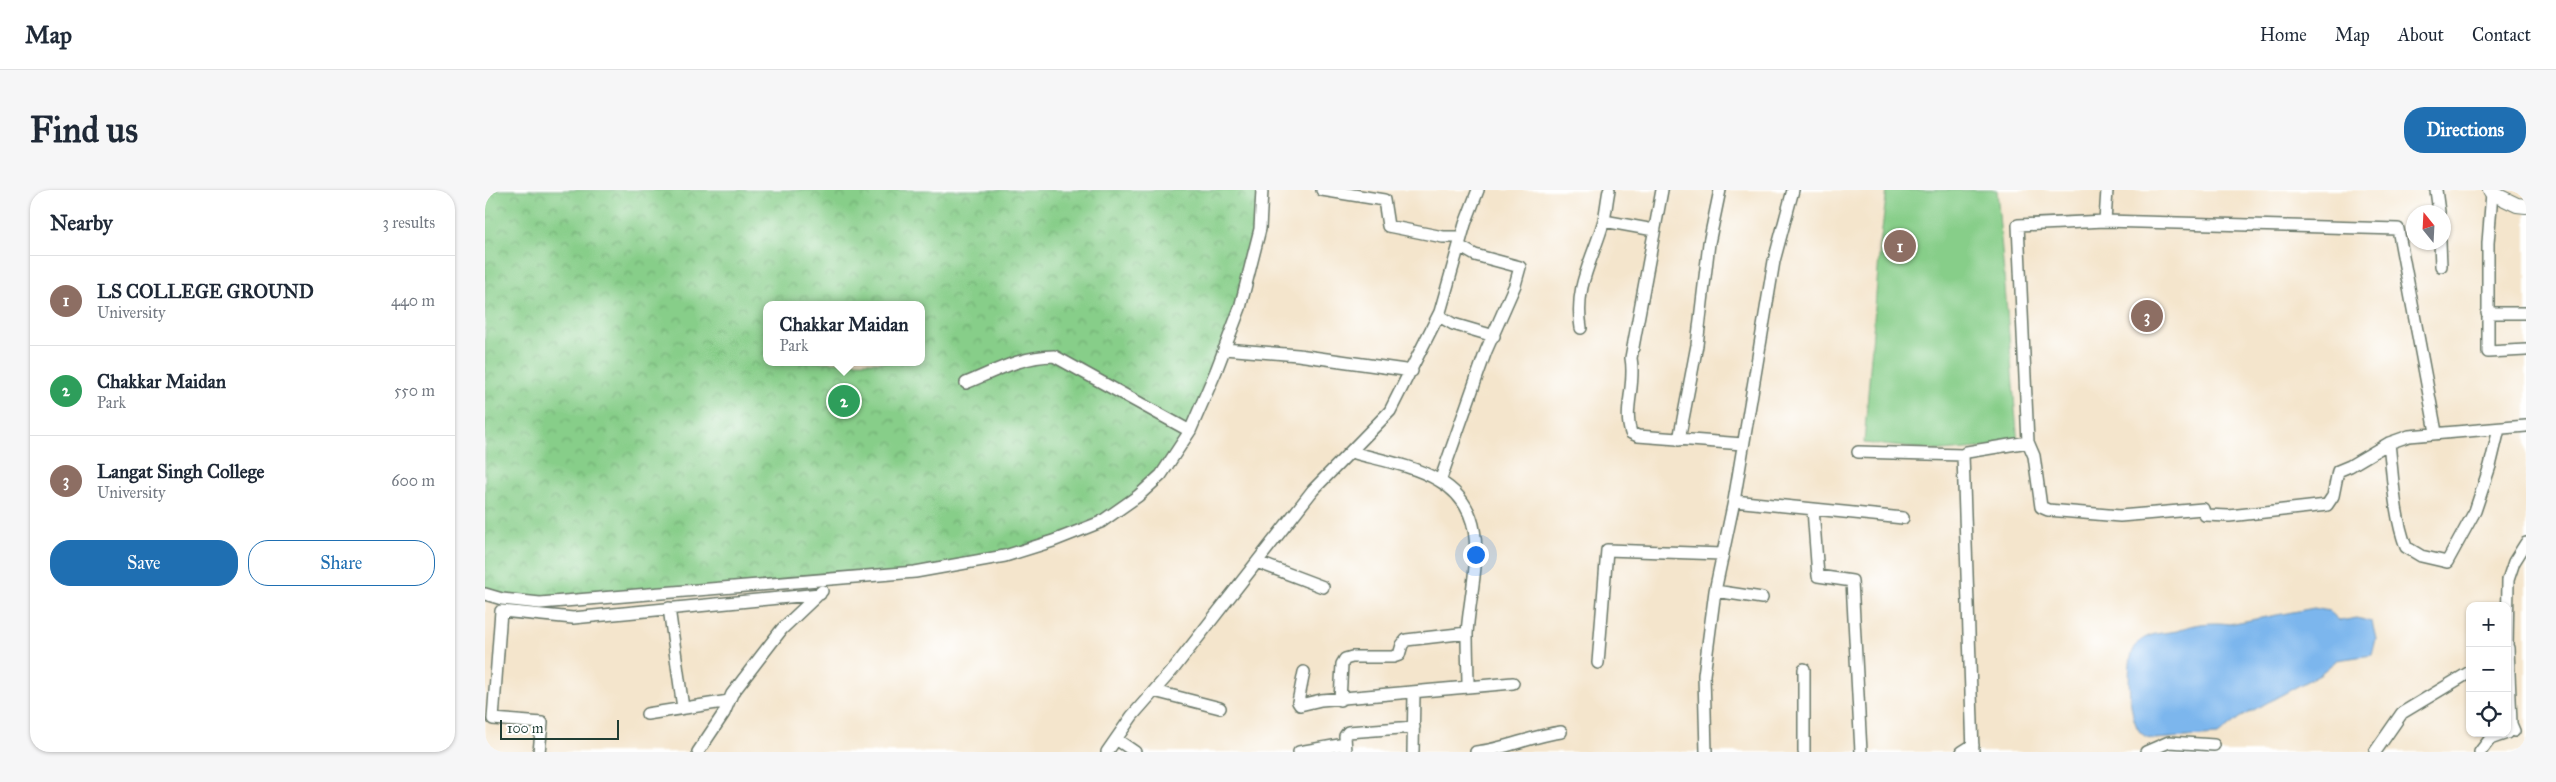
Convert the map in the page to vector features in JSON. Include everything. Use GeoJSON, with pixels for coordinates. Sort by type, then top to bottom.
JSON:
{"type":"FeatureCollection","features":[{"type":"Feature","properties":{"kind":"main road"},"geometry":{"type":"LineString","coordinates":[[2491,192],[2517,205],[2526,206]]}},
{"type":"Feature","properties":{"kind":"street"},"geometry":{"type":"LineString","coordinates":[[485,594],[502,599],[540,604],[719,586],[915,572],[1005,556],[1053,541],[1101,522],[1138,496],[1161,474],[1190,431],[1240,308],[1260,229],[1262,190]]}},
{"type":"Feature","properties":{"kind":"street"},"geometry":{"type":"LineString","coordinates":[[1322,190],[1384,200],[1388,226],[1460,242],[1475,255],[1520,267],[1469,395],[1440,481]]}},
{"type":"Feature","properties":{"kind":"street"},"geometry":{"type":"LineString","coordinates":[[1107,752],[1132,716],[1154,691],[1313,490],[1390,411],[1439,316],[1460,242],[1478,190]]}},
{"type":"Feature","properties":{"kind":"street"},"geometry":{"type":"LineString","coordinates":[[1581,328],[1578,310],[1580,290],[1603,221],[1609,190]]}},
{"type":"Feature","properties":{"kind":"street"},"geometry":{"type":"LineString","coordinates":[[1662,190],[1631,358],[1634,375],[1627,423],[1631,433],[1638,436],[1743,444]]}},
{"type":"Feature","properties":{"kind":"street"},"geometry":{"type":"LineString","coordinates":[[1679,440],[1698,336],[1709,243],[1720,190]]}},
{"type":"Feature","properties":{"kind":"street"},"geometry":{"type":"LineString","coordinates":[[1706,752],[1704,675],[1715,591],[1734,502],[1774,260],[1793,190]]}},
{"type":"Feature","properties":{"kind":"street"},"geometry":{"type":"LineString","coordinates":[[2105,221],[2107,190]]}},
{"type":"Feature","properties":{"kind":"street"},"geometry":{"type":"LineString","coordinates":[[2436,190],[2438,205]]}},
{"type":"Feature","properties":{"kind":"street"},"geometry":{"type":"LineString","coordinates":[[2491,192],[2487,313],[2488,352],[2526,350]]}},
{"type":"Feature","properties":{"kind":"street"},"geometry":{"type":"LineString","coordinates":[[1603,221],[1654,230]]}},
{"type":"Feature","properties":{"kind":"street"},"geometry":{"type":"LineString","coordinates":[[2436,432],[2398,229],[2105,221],[2018,225],[2028,442],[2035,456],[2041,507],[2048,510],[2120,516],[2203,509],[2205,515],[2229,516],[2327,505],[2333,496],[2338,471],[2389,443],[2409,436],[2436,432],[2526,426]]}},
{"type":"Feature","properties":{"kind":"street"},"geometry":{"type":"LineString","coordinates":[[2440,250],[2441,266]]}},
{"type":"Feature","properties":{"kind":"street"},"geometry":{"type":"LineString","coordinates":[[2487,313],[2526,313]]}},
{"type":"Feature","properties":{"kind":"street"},"geometry":{"type":"LineString","coordinates":[[1439,316],[1453,324],[1494,336]]}},
{"type":"Feature","properties":{"kind":"street"},"geometry":{"type":"LineString","coordinates":[[1224,349],[1298,355],[1412,371]]}},
{"type":"Feature","properties":{"kind":"street"},"geometry":{"type":"LineString","coordinates":[[966,384],[1020,360],[1037,356],[1054,356],[1190,431]]}},
{"type":"Feature","properties":{"kind":"street"},"geometry":{"type":"LineString","coordinates":[[2389,443],[2393,488],[2401,535],[2406,548],[2421,556],[2447,562],[2475,511],[2492,460],[2499,429]]}},
{"type":"Feature","properties":{"kind":"street"},"geometry":{"type":"LineString","coordinates":[[1858,452],[1963,455],[1967,452],[2028,442]]}},
{"type":"Feature","properties":{"kind":"street"},"geometry":{"type":"LineString","coordinates":[[1351,452],[1415,469],[1440,481],[1466,504],[1473,523],[1475,561],[1467,633],[1468,688]]}},
{"type":"Feature","properties":{"kind":"street"},"geometry":{"type":"LineString","coordinates":[[1962,752],[1973,748],[1963,455]]}},
{"type":"Feature","properties":{"kind":"street"},"geometry":{"type":"LineString","coordinates":[[1734,502],[1903,518]]}},
{"type":"Feature","properties":{"kind":"street"},"geometry":{"type":"LineString","coordinates":[[1813,509],[1818,576],[1852,581],[1861,752]]}},
{"type":"Feature","properties":{"kind":"street"},"geometry":{"type":"LineString","coordinates":[[2508,647],[2508,580],[2514,562],[2526,543]]}},
{"type":"Feature","properties":{"kind":"street"},"geometry":{"type":"LineString","coordinates":[[1598,663],[1607,550],[1722,554]]}},
{"type":"Feature","properties":{"kind":"street"},"geometry":{"type":"LineString","coordinates":[[1257,562],[1323,587]]}},
{"type":"Feature","properties":{"kind":"street"},"geometry":{"type":"LineString","coordinates":[[699,752],[714,729],[732,694],[782,629],[820,594],[833,579]]}},
{"type":"Feature","properties":{"kind":"street"},"geometry":{"type":"LineString","coordinates":[[1715,591],[1762,598]]}},
{"type":"Feature","properties":{"kind":"street"},"geometry":{"type":"LineString","coordinates":[[539,752],[542,723],[493,719],[501,611],[573,618],[820,594]]}},
{"type":"Feature","properties":{"kind":"street"},"geometry":{"type":"LineString","coordinates":[[669,608],[683,708]]}},
{"type":"Feature","properties":{"kind":"street"},"geometry":{"type":"LineString","coordinates":[[1340,700],[1342,664],[1345,659],[1352,657],[1393,658],[1399,654],[1406,640],[1467,633]]}},
{"type":"Feature","properties":{"kind":"street"},"geometry":{"type":"LineString","coordinates":[[1804,669],[1804,752]]}},
{"type":"Feature","properties":{"kind":"street"},"geometry":{"type":"LineString","coordinates":[[1304,672],[1298,702],[1300,705],[1321,700],[1340,700],[1513,683]]}},
{"type":"Feature","properties":{"kind":"street"},"geometry":{"type":"LineString","coordinates":[[2375,752],[2402,713],[2466,674]]}},
{"type":"Feature","properties":{"kind":"street"},"geometry":{"type":"LineString","coordinates":[[1154,691],[1220,708]]}},
{"type":"Feature","properties":{"kind":"street"},"geometry":{"type":"LineString","coordinates":[[1414,692],[1413,752],[1417,752]]}},
{"type":"Feature","properties":{"kind":"street"},"geometry":{"type":"LineString","coordinates":[[647,714],[729,701]]}},
{"type":"Feature","properties":{"kind":"street"},"geometry":{"type":"LineString","coordinates":[[1299,752],[1346,748],[1345,736],[1353,730],[1414,727]]}},
{"type":"Feature","properties":{"kind":"street"},"geometry":{"type":"LineString","coordinates":[[1476,752],[1497,750],[1535,736],[1561,732]]}},
{"type":"Feature","properties":{"kind":"street"},"geometry":{"type":"LineString","coordinates":[[2511,732],[2526,732]]}},
{"type":"Feature","properties":{"kind":"street"},"geometry":{"type":"LineString","coordinates":[[2480,752],[2490,739],[2495,737]]}},
{"type":"Feature","properties":{"kind":"street"},"geometry":{"type":"LineString","coordinates":[[1116,739],[1135,752]]}},
{"type":"Feature","properties":{"kind":"street"},"geometry":{"type":"LineString","coordinates":[[2146,752],[2169,742],[2215,745]]}},
{"type":"Feature","properties":{"kind":"green space"},"geometry":{"type":"Polygon","coordinates":[[[485,190],[1262,190],[1240,308],[1190,431],[1138,496],[1053,541],[915,572],[540,603],[486,594],[485,600],[485,190]]]}},
{"type":"Feature","properties":{"kind":"green space"},"geometry":{"type":"Polygon","coordinates":[[[1887,190],[1997,190],[2018,445],[1942,451],[1864,443],[1880,245],[1887,190]]]}},
{"type":"Feature","properties":{"kind":"water"},"geometry":{"type":"Polygon","coordinates":[[[2314,608],[2329,611],[2340,621],[2357,618],[2372,622],[2376,639],[2372,655],[2337,660],[2320,674],[2239,718],[2218,735],[2154,739],[2145,736],[2139,731],[2132,713],[2129,679],[2133,651],[2141,640],[2152,635],[2177,631],[2197,625],[2229,624],[2314,608]]]}},
{"type":"Feature","properties":{"kind":"place","name":"LS COLLEGE GROUND"},"geometry":{"type":"Point","coordinates":[1900,246]}},
{"type":"Feature","properties":{"kind":"place","name":"Langat Singh College"},"geometry":{"type":"Point","coordinates":[2147,316]}},
{"type":"Feature","properties":{"kind":"place","name":"Chakkar Maidan"},"geometry":{"type":"Point","coordinates":[844,401]}}]}
